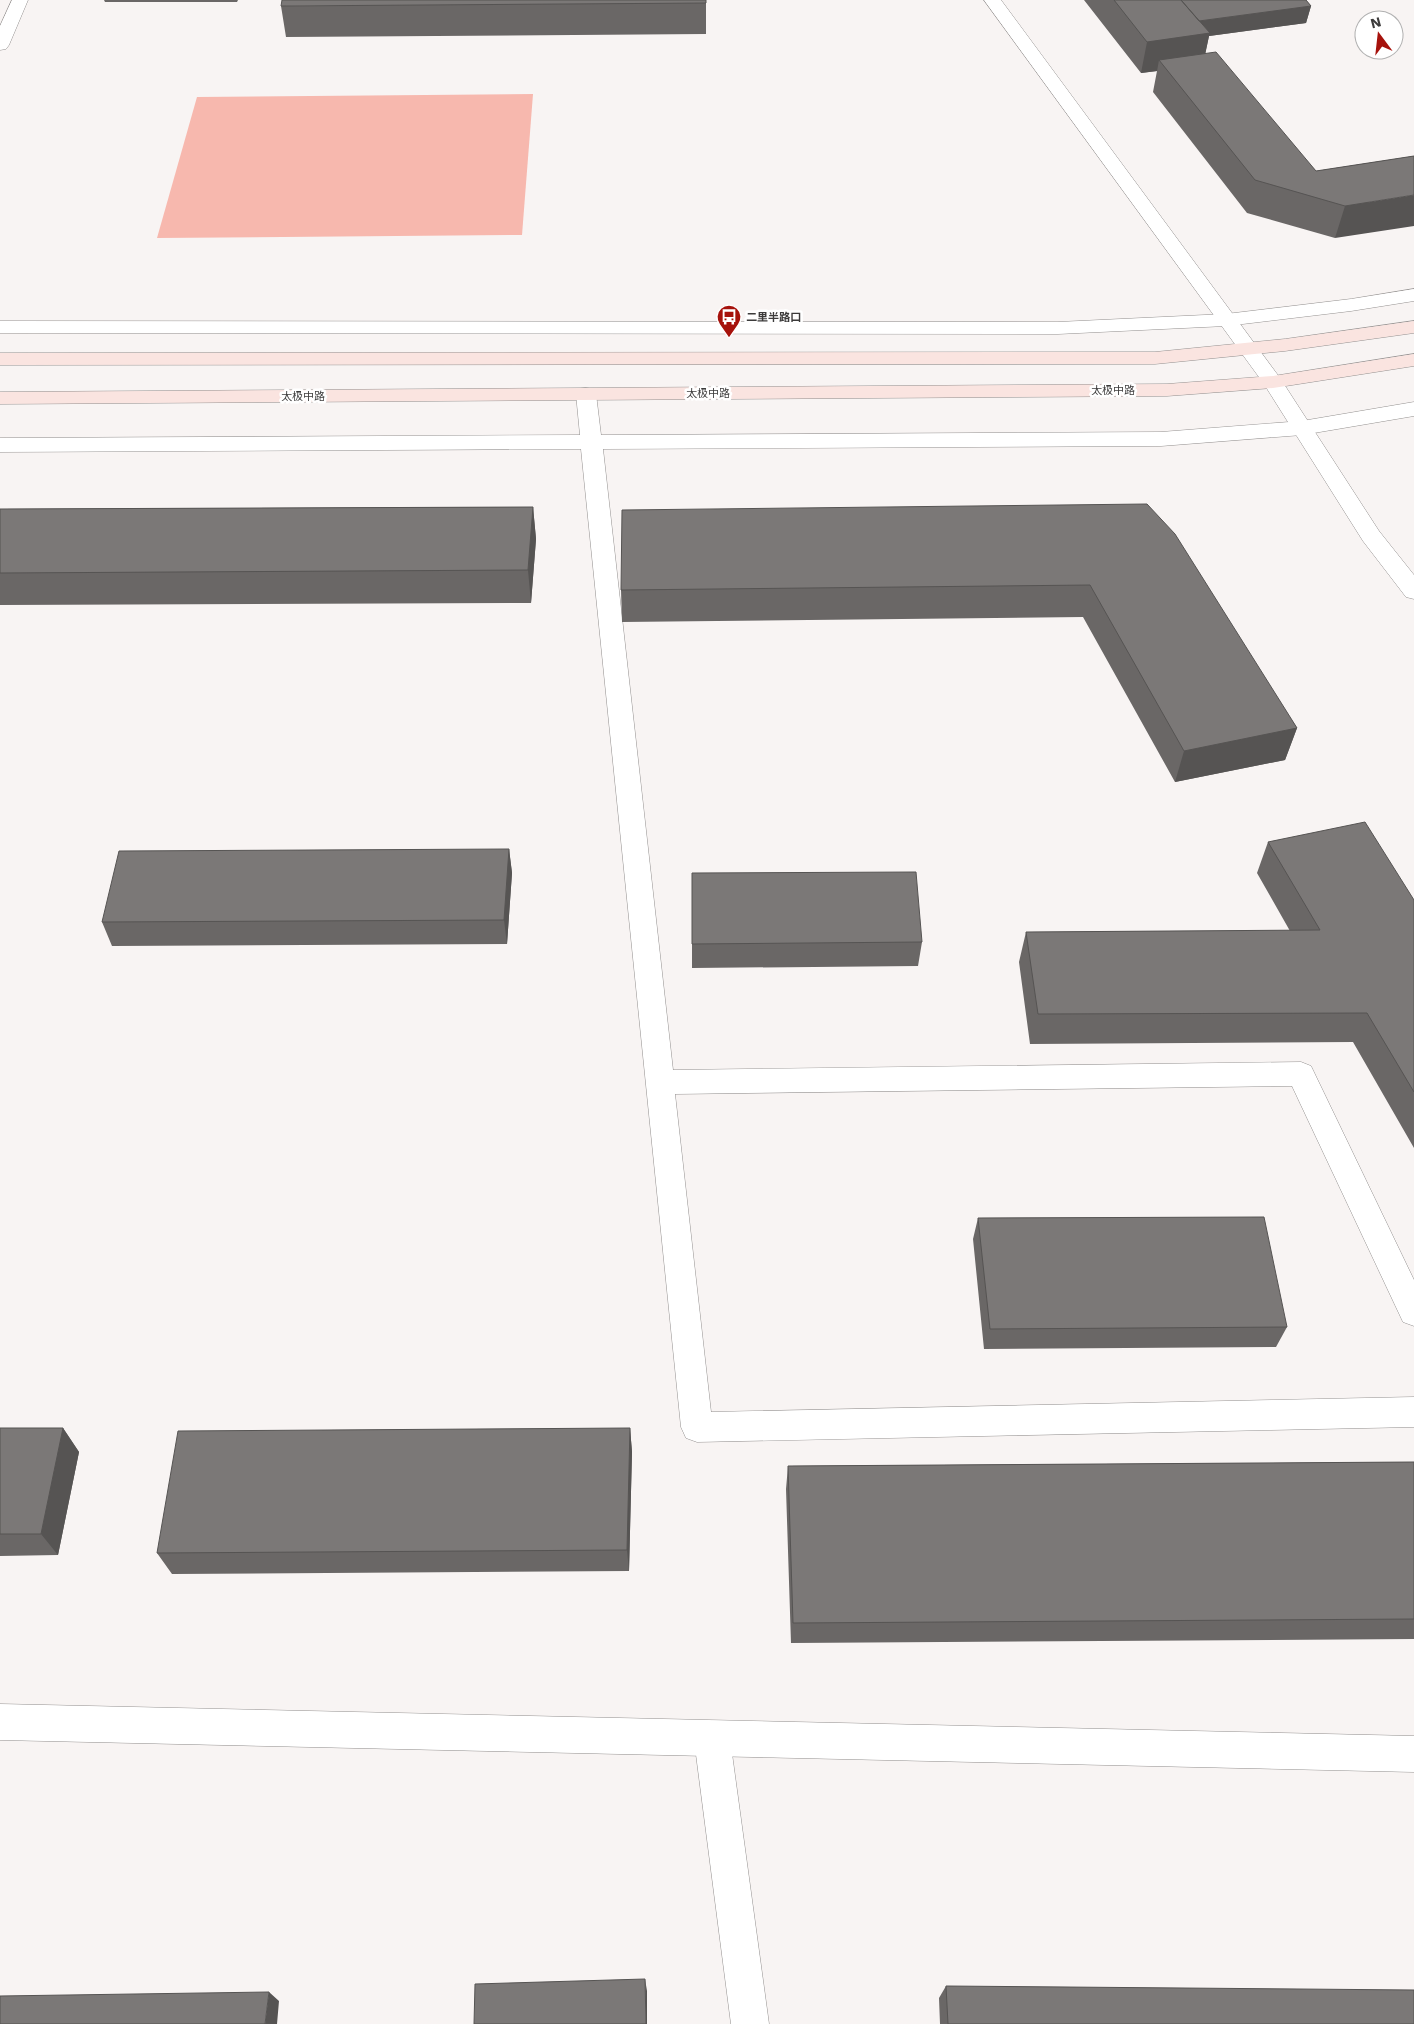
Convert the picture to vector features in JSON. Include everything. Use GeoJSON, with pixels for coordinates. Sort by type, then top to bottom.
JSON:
{"type":"FeatureCollection","features":[{"type":"Feature","properties":{"kind":"main road"},"geometry":{"type":"LineString","coordinates":[[0,359],[1155,358],[1249,350],[1355,337],[1414,327]]}},
{"type":"Feature","properties":{"kind":"main road","name":"太极中路"},"geometry":{"type":"LineString","coordinates":[[0,398],[1167,390],[1273,382],[1414,360]]}},
{"type":"Feature","properties":{"kind":"street"},"geometry":{"type":"LineString","coordinates":[[0,45],[20,0]]}},
{"type":"Feature","properties":{"kind":"street"},"geometry":{"type":"LineString","coordinates":[[992,0],[1273,382],[1371,536],[1414,591]]}},
{"type":"Feature","properties":{"kind":"street"},"geometry":{"type":"LineString","coordinates":[[0,327],[1058,328],[1226,320],[1351,305],[1414,295]]}},
{"type":"Feature","properties":{"kind":"street"},"geometry":{"type":"LineString","coordinates":[[586,394],[697,1427],[1414,1412]]}},
{"type":"Feature","properties":{"kind":"street"},"geometry":{"type":"LineString","coordinates":[[0,446],[1161,438],[1302,428],[1414,409]]}},
{"type":"Feature","properties":{"kind":"street"},"geometry":{"type":"LineString","coordinates":[[660,1082],[1301,1074],[1414,1312]]}},
{"type":"Feature","properties":{"kind":"street"},"geometry":{"type":"LineString","coordinates":[[0,1722],[1414,1754]]}},
{"type":"Feature","properties":{"kind":"street"},"geometry":{"type":"LineString","coordinates":[[712,1738],[750,2024]]}},
{"type":"Feature","properties":{"kind":"shaded area"},"geometry":{"type":"Polygon","coordinates":[[[533,94],[522,235],[157,238],[197,97],[533,94]]]}},
{"type":"Feature","properties":{"kind":"building"},"geometry":{"type":"Polygon","coordinates":[[[282,0],[706,0],[706,3],[281,6],[282,0]]]}},
{"type":"Feature","properties":{"kind":"building"},"geometry":{"type":"Polygon","coordinates":[[[1114,0],[1181,0],[1210,33],[1147,42],[1114,0]]]}},
{"type":"Feature","properties":{"kind":"building"},"geometry":{"type":"Polygon","coordinates":[[[1181,0],[1306,0],[1311,6],[1199,21],[1181,0]]]}},
{"type":"Feature","properties":{"kind":"building"},"geometry":{"type":"Polygon","coordinates":[[[1216,52],[1316,171],[1414,156],[1414,195],[1345,206],[1255,180],[1159,60],[1216,52]]]}},
{"type":"Feature","properties":{"kind":"building"},"geometry":{"type":"Polygon","coordinates":[[[1147,504],[1175,534],[1297,728],[1184,751],[1090,585],[621,590],[622,510],[1147,504]]]}},
{"type":"Feature","properties":{"kind":"building"},"geometry":{"type":"Polygon","coordinates":[[[533,507],[528,570],[0,573],[0,509],[533,507]]]}},
{"type":"Feature","properties":{"kind":"building"},"geometry":{"type":"Polygon","coordinates":[[[1365,822],[1414,900],[1414,1092],[1367,1013],[1038,1014],[1026,932],[1320,930],[1268,842],[1365,822]]]}},
{"type":"Feature","properties":{"kind":"building"},"geometry":{"type":"Polygon","coordinates":[[[509,849],[504,920],[102,922],[119,851],[509,849]]]}},
{"type":"Feature","properties":{"kind":"building"},"geometry":{"type":"Polygon","coordinates":[[[916,872],[922,942],[692,944],[692,873],[916,872]]]}},
{"type":"Feature","properties":{"kind":"building"},"geometry":{"type":"Polygon","coordinates":[[[1264,1217],[1287,1327],[990,1329],[978,1218],[1264,1217]]]}},
{"type":"Feature","properties":{"kind":"building"},"geometry":{"type":"Polygon","coordinates":[[[0,1428],[63,1428],[41,1534],[0,1534],[0,1428]]]}},
{"type":"Feature","properties":{"kind":"building"},"geometry":{"type":"Polygon","coordinates":[[[630,1428],[627,1550],[157,1553],[178,1431],[630,1428]]]}},
{"type":"Feature","properties":{"kind":"building"},"geometry":{"type":"Polygon","coordinates":[[[1414,1462],[1414,1619],[793,1623],[788,1466],[1414,1462]]]}},
{"type":"Feature","properties":{"kind":"building"},"geometry":{"type":"Polygon","coordinates":[[[645,1979],[646,2024],[474,2024],[475,1984],[645,1979]]]}},
{"type":"Feature","properties":{"kind":"building"},"geometry":{"type":"Polygon","coordinates":[[[946,1986],[1414,1990],[1414,2024],[948,2024],[946,1986]]]}},
{"type":"Feature","properties":{"kind":"building"},"geometry":{"type":"Polygon","coordinates":[[[269,1992],[265,2024],[0,2024],[0,1996],[269,1992]]]}},
{"type":"Feature","properties":{"kind":"place","name":"二里半路口"},"geometry":{"type":"Point","coordinates":[729,338]}}]}
